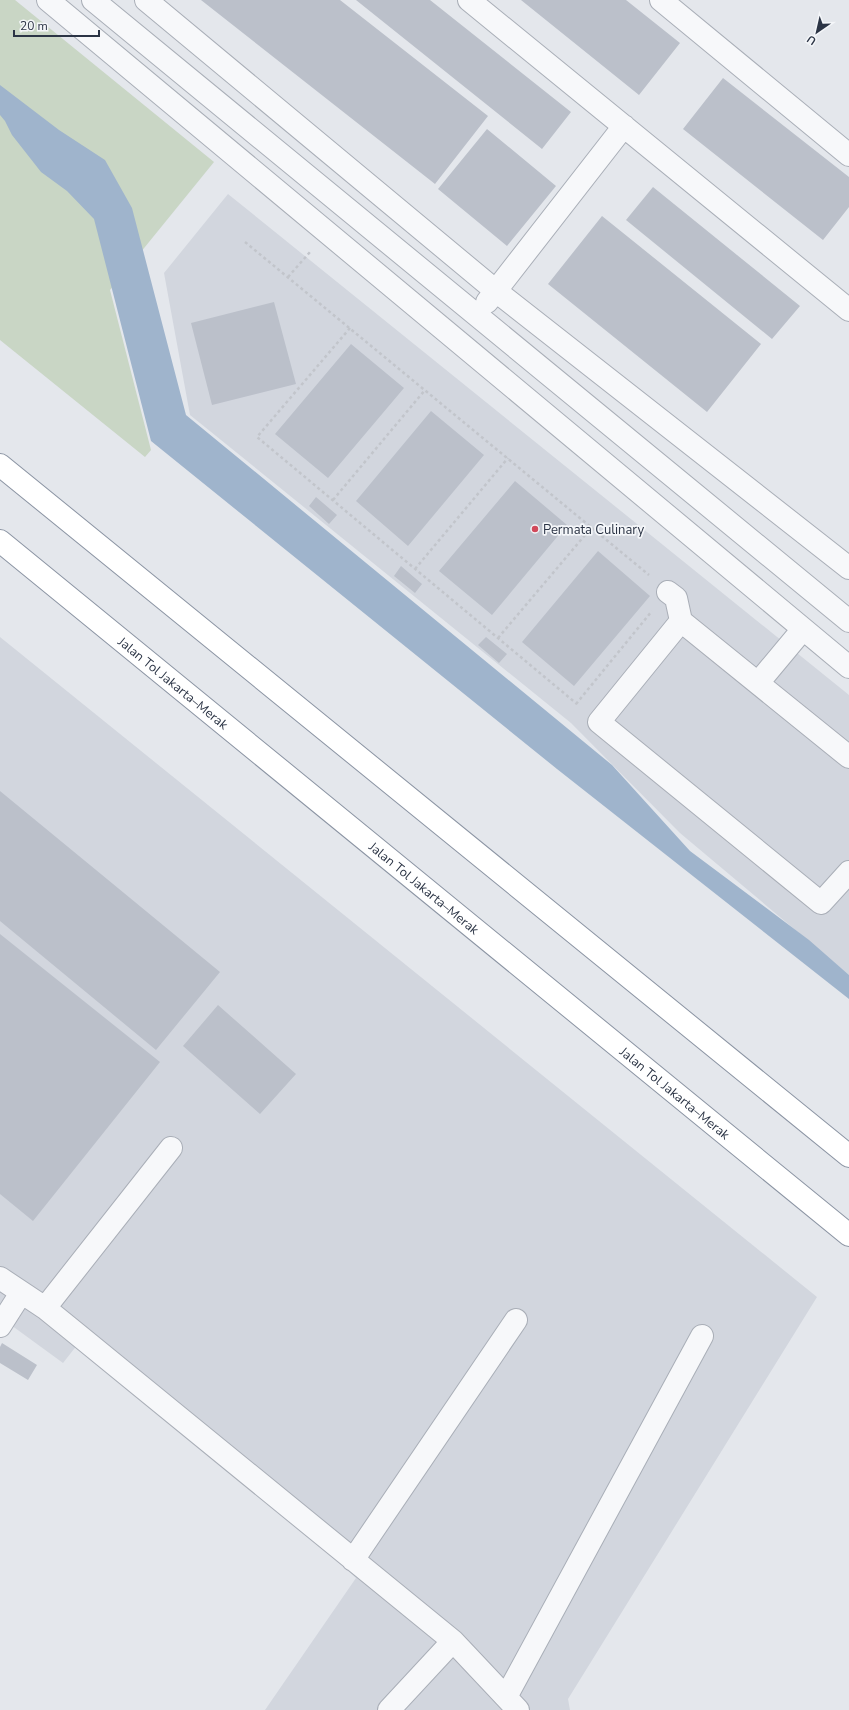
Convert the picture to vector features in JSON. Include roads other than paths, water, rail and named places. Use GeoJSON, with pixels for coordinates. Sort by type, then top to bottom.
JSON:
{"type":"FeatureCollection","features":[{"type":"Feature","properties":{"kind":"highway"},"geometry":{"type":"LineString","coordinates":[[0,465],[849,1156]]}},
{"type":"Feature","properties":{"kind":"highway","name":"Jalan Tol Jakarta–Merak"},"geometry":{"type":"LineString","coordinates":[[0,541],[849,1235]]}},
{"type":"Feature","properties":{"kind":"street"},"geometry":{"type":"LineString","coordinates":[[48,0],[849,667]]}},
{"type":"Feature","properties":{"kind":"street"},"geometry":{"type":"LineString","coordinates":[[93,0],[849,622]]}},
{"type":"Feature","properties":{"kind":"street"},"geometry":{"type":"LineString","coordinates":[[146,0],[496,292],[849,568]]}},
{"type":"Feature","properties":{"kind":"street"},"geometry":{"type":"LineString","coordinates":[[469,0],[849,310]]}},
{"type":"Feature","properties":{"kind":"street"},"geometry":{"type":"LineString","coordinates":[[661,0],[849,154]]}},
{"type":"Feature","properties":{"kind":"street"},"geometry":{"type":"LineString","coordinates":[[477,315],[624,126]]}},
{"type":"Feature","properties":{"kind":"street"},"geometry":{"type":"LineString","coordinates":[[668,592],[676,598],[681,621],[849,757]]}},
{"type":"Feature","properties":{"kind":"street"},"geometry":{"type":"LineString","coordinates":[[681,621],[599,722],[822,903],[849,872]]}},
{"type":"Feature","properties":{"kind":"street"},"geometry":{"type":"LineString","coordinates":[[758,683],[803,629]]}},
{"type":"Feature","properties":{"kind":"street"},"geometry":{"type":"LineString","coordinates":[[45,1308],[171,1148]]}},
{"type":"Feature","properties":{"kind":"street"},"geometry":{"type":"LineString","coordinates":[[0,1278],[45,1308],[452,1641],[512,1704],[702,1336]]}},
{"type":"Feature","properties":{"kind":"street"},"geometry":{"type":"LineString","coordinates":[[0,1326],[21,1292]]}},
{"type":"Feature","properties":{"kind":"street"},"geometry":{"type":"LineString","coordinates":[[353,1560],[516,1320]]}},
{"type":"Feature","properties":{"kind":"street"},"geometry":{"type":"LineString","coordinates":[[389,1710],[452,1641]]}},
{"type":"Feature","properties":{"kind":"water"},"geometry":{"type":"Polygon","coordinates":[[[0,85],[59,130],[105,160],[132,208],[186,415],[612,765],[690,851],[809,940],[849,975],[849,999],[557,769],[151,441],[94,219],[67,191],[41,172],[12,135],[5,121],[0,115],[0,85]]]}},
{"type":"Feature","properties":{"kind":"place","name":"Permata Culinary"},"geometry":{"type":"Point","coordinates":[535,529]}}]}
